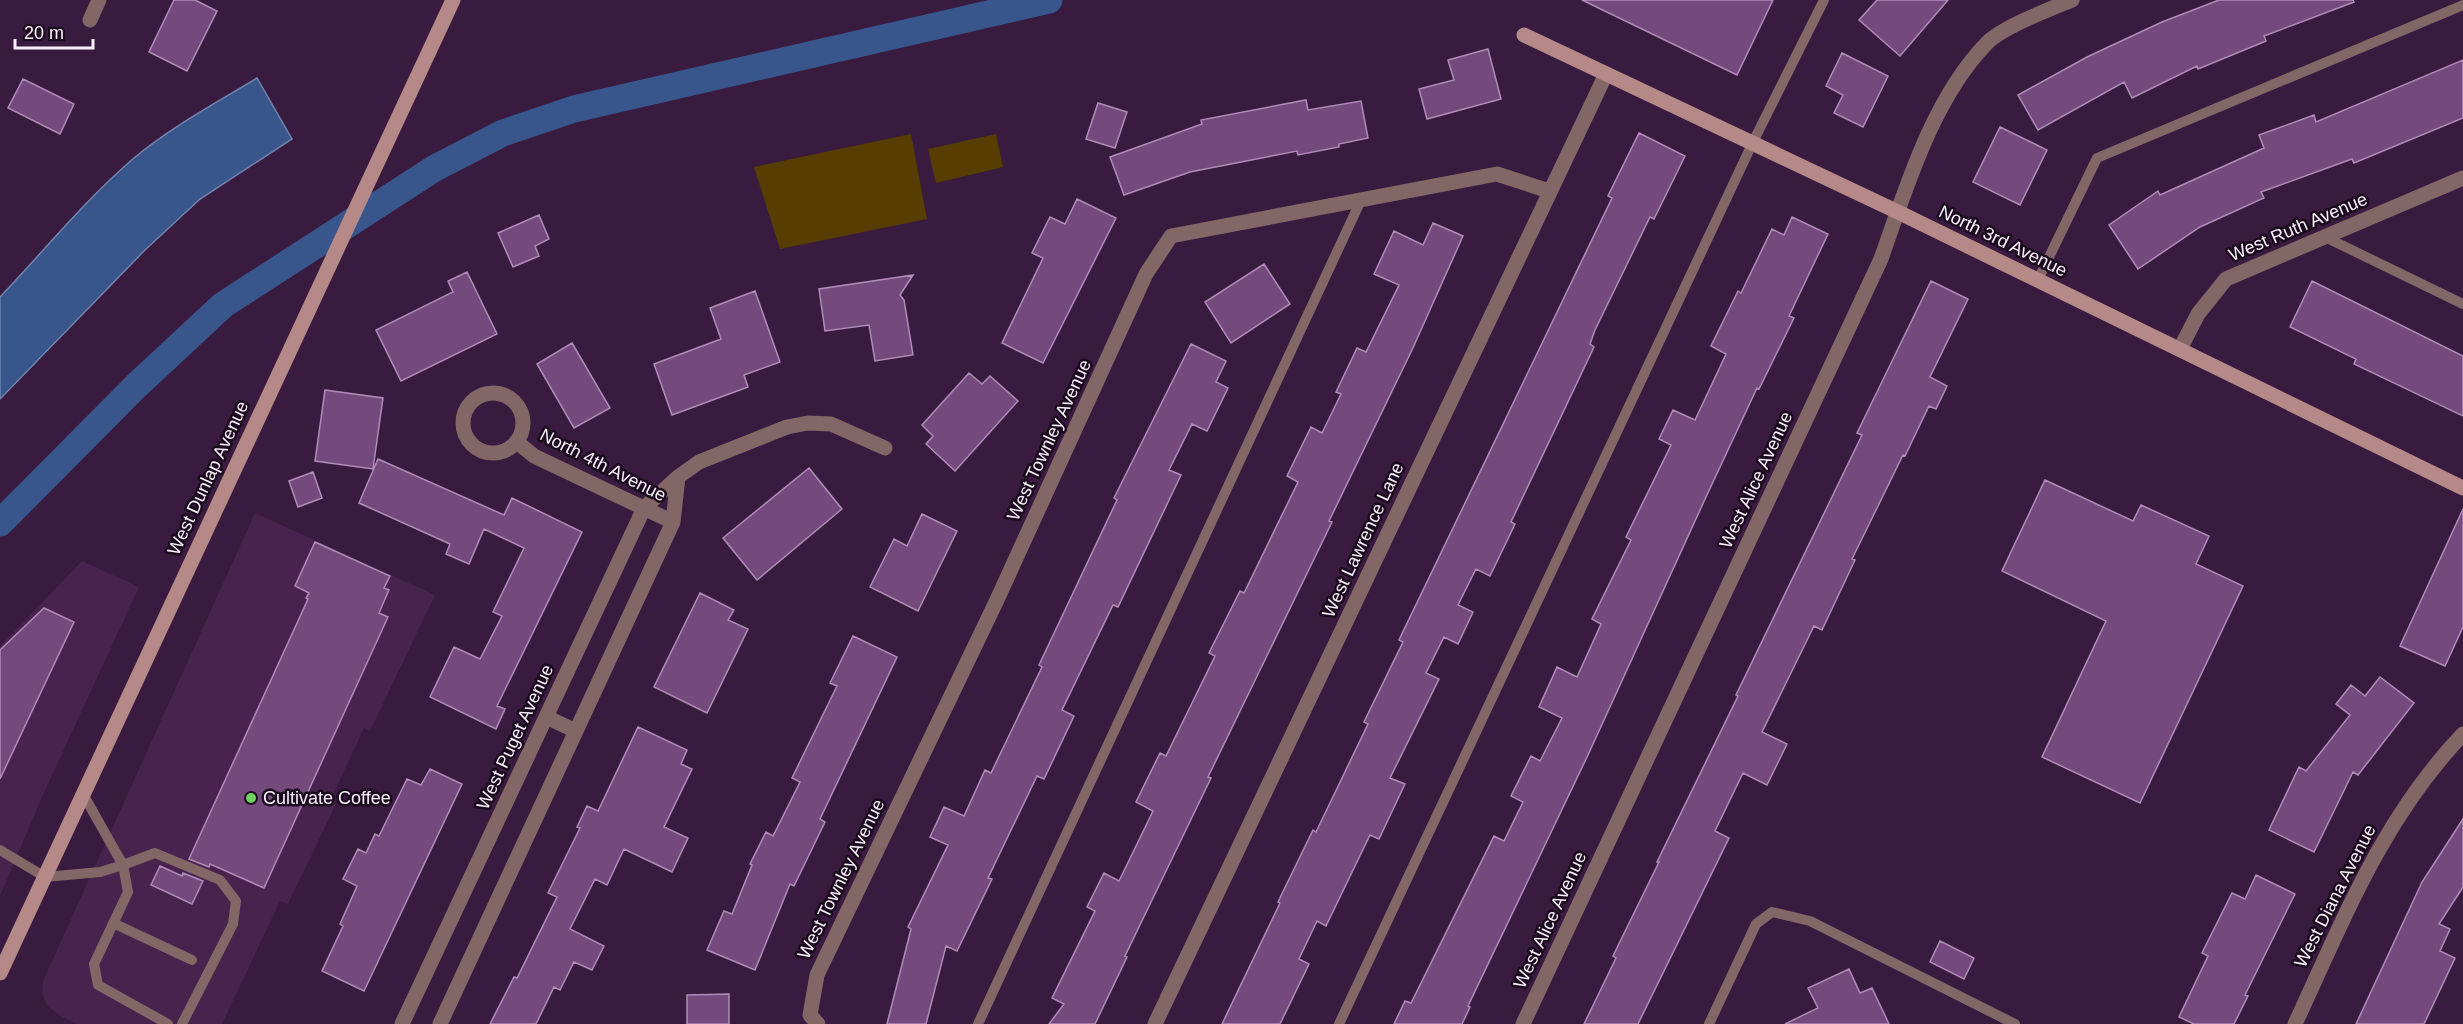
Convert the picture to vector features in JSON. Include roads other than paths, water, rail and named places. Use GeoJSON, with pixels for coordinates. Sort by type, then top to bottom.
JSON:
{"type":"FeatureCollection","features":[{"type":"Feature","properties":{"kind":"main road","name":"West Dunlap Avenue"},"geometry":{"type":"LineString","coordinates":[[0,973],[321,279],[397,123],[453,0]]}},
{"type":"Feature","properties":{"kind":"main road","name":"North 3rd Avenue"},"geometry":{"type":"LineString","coordinates":[[1524,35],[1753,142],[2463,488]]}},
{"type":"Feature","properties":{"kind":"street"},"geometry":{"type":"LineString","coordinates":[[90,20],[99,0]]}},
{"type":"Feature","properties":{"kind":"street","name":"West Alice Avenue"},"geometry":{"type":"LineString","coordinates":[[1523,1024],[1881,259],[1916,161],[1956,83],[1988,42],[2027,19],[2072,0]]}},
{"type":"Feature","properties":{"kind":"street","name":"West Lawrence Lane"},"geometry":{"type":"LineString","coordinates":[[1155,1024],[1606,74]]}},
{"type":"Feature","properties":{"kind":"street","name":"West Townley Avenue"},"geometry":{"type":"LineString","coordinates":[[814,1020],[817,975],[996,602],[1146,274],[1171,236],[1497,174],[1549,191]]}},
{"type":"Feature","properties":{"kind":"street","name":"West Ruth Avenue"},"geometry":{"type":"LineString","coordinates":[[2180,349],[2198,314],[2226,279],[2463,178]]}},
{"type":"Feature","properties":{"kind":"street","name":"North 4th Avenue"},"geometry":{"type":"LineString","coordinates":[[486,393],[499,393],[516,402],[522,413],[524,424],[517,442],[502,452],[486,453],[470,443],[464,432],[463,419],[471,402],[486,393]]}},
{"type":"Feature","properties":{"kind":"street","name":"West Puget Avenue"},"geometry":{"type":"LineString","coordinates":[[402,1024],[644,508],[678,477],[699,462],[787,427],[808,423],[831,424],[885,448]]}},
{"type":"Feature","properties":{"kind":"street","name":"North 4th Avenue"},"geometry":{"type":"LineString","coordinates":[[517,442],[534,456],[674,522]]}},
{"type":"Feature","properties":{"kind":"street"},"geometry":{"type":"LineString","coordinates":[[440,1024],[674,522],[678,477]]}},
{"type":"Feature","properties":{"kind":"street"},"geometry":{"type":"LineString","coordinates":[[546,717],[576,731]]}},
{"type":"Feature","properties":{"kind":"street","name":"West Diana Avenue"},"geometry":{"type":"LineString","coordinates":[[2295,1024],[2370,862],[2410,797],[2437,761],[2463,734]]}},
{"type":"Feature","properties":{"kind":"lane"},"geometry":{"type":"LineString","coordinates":[[1339,1024],[1753,142],[1824,0]]}},
{"type":"Feature","properties":{"kind":"lane"},"geometry":{"type":"LineString","coordinates":[[2038,280],[2097,158],[2463,6]]}},
{"type":"Feature","properties":{"kind":"lane"},"geometry":{"type":"LineString","coordinates":[[978,1024],[1362,198]]}},
{"type":"Feature","properties":{"kind":"lane"},"geometry":{"type":"LineString","coordinates":[[2325,237],[2463,304]]}},
{"type":"Feature","properties":{"kind":"lane"},"geometry":{"type":"LineString","coordinates":[[83,794],[123,865],[128,892],[94,964],[98,985],[168,1024]]}},
{"type":"Feature","properties":{"kind":"lane"},"geometry":{"type":"LineString","coordinates":[[0,850],[45,877],[100,872],[155,853],[220,880],[236,901],[233,924],[182,1024]]}},
{"type":"Feature","properties":{"kind":"lane"},"geometry":{"type":"LineString","coordinates":[[1709,1024],[1756,924],[1772,912],[1810,921],[2015,1024]]}},
{"type":"Feature","properties":{"kind":"lane"},"geometry":{"type":"LineString","coordinates":[[113,923],[192,960]]}},
{"type":"Feature","properties":{"kind":"water"},"geometry":{"type":"Polygon","coordinates":[[[257,78],[292,139],[200,199],[145,250],[0,399],[0,297],[82,208],[134,158],[178,126],[257,78]]]}},
{"type":"Feature","properties":{"kind":"waterway"},"geometry":{"type":"LineString","coordinates":[[0,523],[136,386],[223,305],[435,168],[503,133],[574,109],[1049,0]]}},
{"type":"Feature","properties":{"kind":"place","name":"Cultivate Coffee"},"geometry":{"type":"Point","coordinates":[251,798]}}]}
